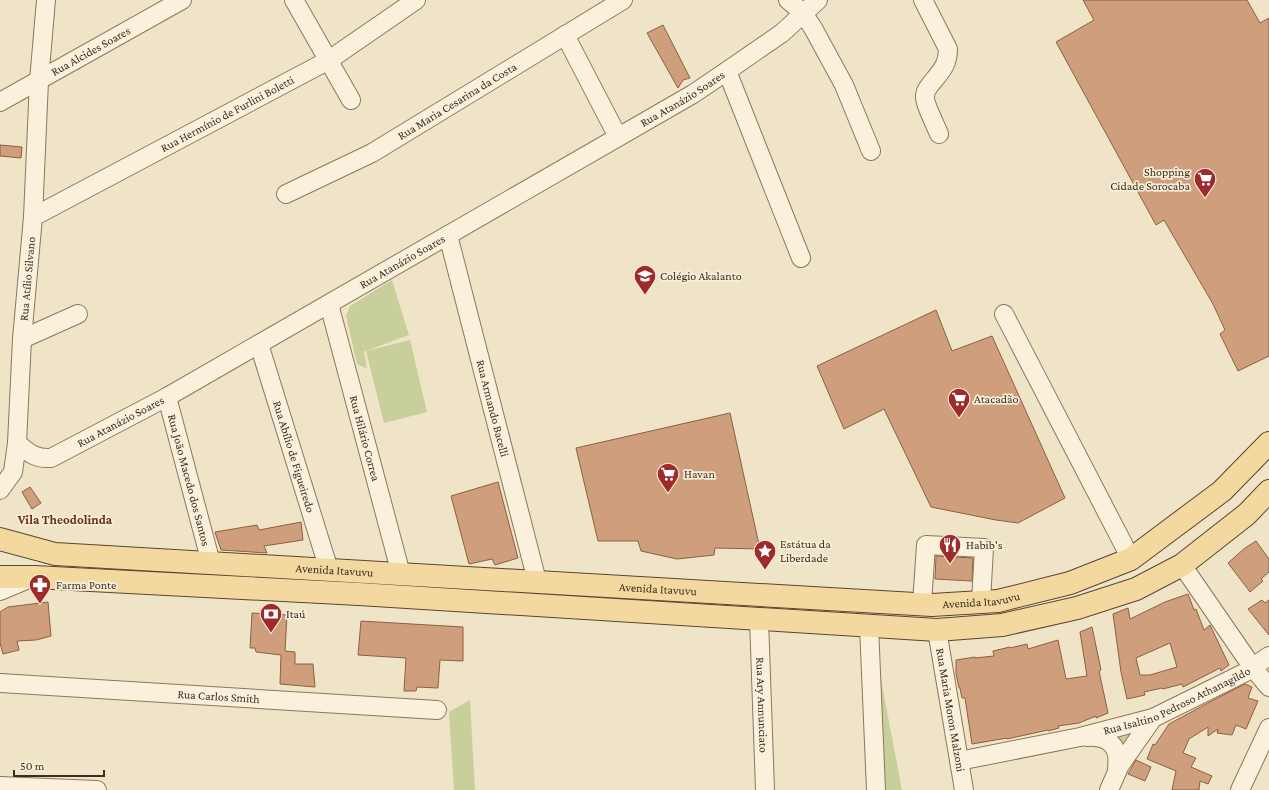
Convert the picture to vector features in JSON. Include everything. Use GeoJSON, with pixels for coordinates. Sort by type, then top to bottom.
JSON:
{"type":"FeatureCollection","features":[{"type":"Feature","properties":{"kind":"main road","name":"Avenida Itavuvu"},"geometry":{"type":"LineString","coordinates":[[0,539],[55,554],[211,564],[784,596],[923,594],[932,605],[998,601],[1070,583],[1131,559],[1222,491],[1269,443]]}},
{"type":"Feature","properties":{"kind":"main road","name":"Avenida Itavuvu"},"geometry":{"type":"LineString","coordinates":[[0,577],[34,577],[359,594],[937,630],[1002,625],[1077,608],[1136,589],[1182,565],[1247,514],[1269,491]]}},
{"type":"Feature","properties":{"kind":"main road"},"geometry":{"type":"LineString","coordinates":[[359,594],[390,584],[401,574]]}},
{"type":"Feature","properties":{"kind":"main road"},"geometry":{"type":"LineString","coordinates":[[923,594],[937,630]]}},
{"type":"Feature","properties":{"kind":"main road"},"geometry":{"type":"LineString","coordinates":[[759,619],[760,613],[765,604],[784,596]]}},
{"type":"Feature","properties":{"kind":"street","name":"Rua Atílio Silvano"},"geometry":{"type":"LineString","coordinates":[[17,443],[22,339],[33,217],[39,81],[46,0]]}},
{"type":"Feature","properties":{"kind":"street","name":"Rua Alcides Soares"},"geometry":{"type":"LineString","coordinates":[[3,101],[182,0]]}},
{"type":"Feature","properties":{"kind":"street"},"geometry":{"type":"LineString","coordinates":[[294,0],[351,100]]}},
{"type":"Feature","properties":{"kind":"street","name":"Rua Hermínio de Furlini Boletti"},"geometry":{"type":"LineString","coordinates":[[33,217],[329,60],[416,0]]}},
{"type":"Feature","properties":{"kind":"street","name":"Rua Maria Cesarina da Costa"},"geometry":{"type":"LineString","coordinates":[[286,194],[372,153],[623,0]]}},
{"type":"Feature","properties":{"kind":"street"},"geometry":{"type":"LineString","coordinates":[[788,0],[803,13],[813,28],[844,85],[871,151]]}},
{"type":"Feature","properties":{"kind":"street","name":"Rua Atanázio Soares"},"geometry":{"type":"LineString","coordinates":[[17,443],[35,457],[43,459],[51,458],[167,397],[693,94],[782,32],[818,0]]}},
{"type":"Feature","properties":{"kind":"street"},"geometry":{"type":"LineString","coordinates":[[923,0],[948,49],[946,65],[924,96],[939,134]]}},
{"type":"Feature","properties":{"kind":"street"},"geometry":{"type":"LineString","coordinates":[[565,35],[618,137]]}},
{"type":"Feature","properties":{"kind":"street"},"geometry":{"type":"LineString","coordinates":[[727,71],[801,258]]}},
{"type":"Feature","properties":{"kind":"street"},"geometry":{"type":"LineString","coordinates":[[3,101],[19,100],[29,105],[37,116]]}},
{"type":"Feature","properties":{"kind":"street","name":"Rua Armando Bacelli"},"geometry":{"type":"LineString","coordinates":[[448,235],[537,582]]}},
{"type":"Feature","properties":{"kind":"street","name":"Rua Hilário Correa"},"geometry":{"type":"LineString","coordinates":[[329,304],[401,574]]}},
{"type":"Feature","properties":{"kind":"street"},"geometry":{"type":"LineString","coordinates":[[22,339],[78,314]]}},
{"type":"Feature","properties":{"kind":"street"},"geometry":{"type":"LineString","coordinates":[[1004,314],[1131,559]]}},
{"type":"Feature","properties":{"kind":"street","name":"Rua Abílio de Figueiredo"},"geometry":{"type":"LineString","coordinates":[[259,344],[329,570]]}},
{"type":"Feature","properties":{"kind":"street","name":"Rua João Macedo dos Santos"},"geometry":{"type":"LineString","coordinates":[[167,397],[211,564]]}},
{"type":"Feature","properties":{"kind":"street"},"geometry":{"type":"LineString","coordinates":[[0,490],[13,472],[17,443]]}},
{"type":"Feature","properties":{"kind":"street"},"geometry":{"type":"LineString","coordinates":[[1252,462],[1269,447]]}},
{"type":"Feature","properties":{"kind":"street"},"geometry":{"type":"LineString","coordinates":[[923,594],[926,545],[984,548],[981,602]]}},
{"type":"Feature","properties":{"kind":"street"},"geometry":{"type":"LineString","coordinates":[[1182,565],[1253,668],[1269,687]]}},
{"type":"Feature","properties":{"kind":"street","name":"Avenida Itavuvu"},"geometry":{"type":"LineString","coordinates":[[0,591],[34,577]]}},
{"type":"Feature","properties":{"kind":"street","name":"Rua Ary Annunciato"},"geometry":{"type":"LineString","coordinates":[[759,619],[765,790]]}},
{"type":"Feature","properties":{"kind":"street"},"geometry":{"type":"LineString","coordinates":[[869,626],[876,790]]}},
{"type":"Feature","properties":{"kind":"street","name":"Rua Maria Moron Malzoni"},"geometry":{"type":"LineString","coordinates":[[937,630],[964,790]]}},
{"type":"Feature","properties":{"kind":"street","name":"Rua Isaltino Pedroso Athanagildo"},"geometry":{"type":"LineString","coordinates":[[959,760],[1080,737],[1153,718],[1253,668],[1269,656]]}},
{"type":"Feature","properties":{"kind":"street","name":"Rua Carlos Smith"},"geometry":{"type":"LineString","coordinates":[[0,683],[437,710]]}},
{"type":"Feature","properties":{"kind":"street"},"geometry":{"type":"LineString","coordinates":[[1109,790],[1117,772],[1153,718]]}},
{"type":"Feature","properties":{"kind":"street"},"geometry":{"type":"LineString","coordinates":[[1240,790],[1269,728]]}},
{"type":"Feature","properties":{"kind":"street","name":"Rua Isaltino Pedroso Athanagildo"},"geometry":{"type":"LineString","coordinates":[[1080,737],[1097,736],[1108,740],[1117,755],[1117,772]]}},
{"type":"Feature","properties":{"kind":"street"},"geometry":{"type":"LineString","coordinates":[[0,786],[97,790]]}},
{"type":"Feature","properties":{"kind":"green space"},"geometry":{"type":"Polygon","coordinates":[[[392,280],[409,335],[364,351],[367,369],[357,364],[346,316],[350,306],[392,280]]]}},
{"type":"Feature","properties":{"kind":"green space"},"geometry":{"type":"Polygon","coordinates":[[[410,340],[427,412],[384,423],[366,351],[410,340]]]}},
{"type":"Feature","properties":{"kind":"green space"},"geometry":{"type":"Polygon","coordinates":[[[874,643],[902,790],[880,790],[874,643]]]}},
{"type":"Feature","properties":{"kind":"green space"},"geometry":{"type":"Polygon","coordinates":[[[470,700],[475,790],[454,790],[449,712],[470,700]]]}},
{"type":"Feature","properties":{"kind":"green space"},"geometry":{"type":"Polygon","coordinates":[[[1143,727],[1124,750],[1108,735],[1143,727]]]}},
{"type":"Feature","properties":{"kind":"building","name":"Shopping Cidade Sorocaba"},"geometry":{"type":"Polygon","coordinates":[[[1083,0],[1247,0],[1260,23],[1269,18],[1269,356],[1238,371],[1220,334],[1225,330],[1213,304],[1164,220],[1156,225],[1056,42],[1094,20],[1083,0]]]}},
{"type":"Feature","properties":{"kind":"building"},"geometry":{"type":"Polygon","coordinates":[[[663,25],[690,78],[683,80],[678,88],[647,33],[663,25]]]}},
{"type":"Feature","properties":{"kind":"building"},"geometry":{"type":"Polygon","coordinates":[[[0,145],[22,147],[21,158],[0,156],[0,145]]]}},
{"type":"Feature","properties":{"kind":"building","name":"Atacadão"},"geometry":{"type":"Polygon","coordinates":[[[936,310],[952,351],[992,336],[1065,498],[1018,523],[931,507],[884,409],[844,429],[817,366],[936,310]]]}},
{"type":"Feature","properties":{"kind":"building","name":"Havan"},"geometry":{"type":"Polygon","coordinates":[[[730,413],[760,549],[715,548],[714,555],[677,559],[641,551],[638,541],[598,541],[576,448],[730,413]]]}},
{"type":"Feature","properties":{"kind":"building"},"geometry":{"type":"Polygon","coordinates":[[[498,482],[518,558],[495,565],[492,559],[469,564],[451,496],[498,482]]]}},
{"type":"Feature","properties":{"kind":"building"},"geometry":{"type":"Polygon","coordinates":[[[30,487],[41,503],[32,509],[22,492],[30,487]]]}},
{"type":"Feature","properties":{"kind":"building"},"geometry":{"type":"Polygon","coordinates":[[[301,522],[303,540],[264,546],[267,553],[221,550],[215,532],[257,525],[259,530],[301,522]]]}},
{"type":"Feature","properties":{"kind":"building"},"geometry":{"type":"Polygon","coordinates":[[[1256,541],[1269,559],[1269,572],[1261,579],[1263,581],[1250,592],[1228,563],[1245,548],[1256,541]]]}},
{"type":"Feature","properties":{"kind":"building","name":"Habib's"},"geometry":{"type":"Polygon","coordinates":[[[936,556],[973,558],[972,581],[935,579],[936,556]]]}},
{"type":"Feature","properties":{"kind":"building"},"geometry":{"type":"Polygon","coordinates":[[[1188,594],[1194,610],[1196,609],[1204,630],[1210,625],[1229,665],[1221,671],[1220,668],[1183,687],[1182,684],[1162,688],[1144,692],[1145,695],[1127,699],[1121,672],[1113,614],[1128,608],[1130,619],[1165,602],[1188,594]],[[1170,643],[1136,658],[1140,675],[1150,675],[1177,667],[1170,643]]]}},
{"type":"Feature","properties":{"kind":"building"},"geometry":{"type":"Polygon","coordinates":[[[1262,600],[1265,603],[1269,600],[1269,635],[1248,609],[1262,600]]]}},
{"type":"Feature","properties":{"kind":"building"},"geometry":{"type":"Polygon","coordinates":[[[48,602],[51,636],[36,640],[17,641],[19,650],[3,654],[0,643],[0,612],[8,607],[48,602]]]}},
{"type":"Feature","properties":{"kind":"building"},"geometry":{"type":"Polygon","coordinates":[[[252,613],[287,615],[285,651],[295,652],[295,664],[313,664],[315,687],[280,684],[281,655],[256,652],[255,648],[250,648],[252,613]]]}},
{"type":"Feature","properties":{"kind":"building"},"geometry":{"type":"Polygon","coordinates":[[[361,621],[463,627],[463,661],[440,660],[438,688],[417,687],[416,691],[404,691],[406,658],[358,655],[361,621]]]}},
{"type":"Feature","properties":{"kind":"building"},"geometry":{"type":"Polygon","coordinates":[[[1092,627],[1108,713],[1079,723],[1058,726],[1059,728],[1048,731],[972,744],[965,698],[962,698],[956,674],[956,660],[994,656],[993,651],[1027,644],[1028,649],[1058,640],[1066,679],[1087,676],[1080,632],[1092,627]]]}},
{"type":"Feature","properties":{"kind":"building"},"geometry":{"type":"Polygon","coordinates":[[[1245,684],[1252,687],[1248,698],[1258,701],[1246,729],[1236,725],[1232,735],[1217,733],[1218,729],[1208,736],[1208,727],[1189,739],[1183,753],[1196,758],[1191,767],[1212,776],[1208,784],[1200,781],[1199,790],[1172,790],[1176,771],[1147,759],[1153,744],[1155,745],[1169,724],[1245,684]]]}},
{"type":"Feature","properties":{"kind":"building"},"geometry":{"type":"Polygon","coordinates":[[[1136,760],[1151,767],[1145,781],[1128,774],[1136,760]]]}},
{"type":"Feature","properties":{"kind":"place","name":"Shopping Cidade Sorocaba"},"geometry":{"type":"Point","coordinates":[1205,198]}},
{"type":"Feature","properties":{"kind":"place","name":"Colégio Akalanto"},"geometry":{"type":"Point","coordinates":[645,296]}},
{"type":"Feature","properties":{"kind":"place","name":"Atacadão"},"geometry":{"type":"Point","coordinates":[959,418]}},
{"type":"Feature","properties":{"kind":"place","name":"Havan"},"geometry":{"type":"Point","coordinates":[668,494]}},
{"type":"Feature","properties":{"kind":"place","name":"Habib's"},"geometry":{"type":"Point","coordinates":[950,564]}},
{"type":"Feature","properties":{"kind":"place","name":"Estátua da Liberdade"},"geometry":{"type":"Point","coordinates":[765,570]}},
{"type":"Feature","properties":{"kind":"place","name":"Farma Ponte"},"geometry":{"type":"Point","coordinates":[40,604]}},
{"type":"Feature","properties":{"kind":"place","name":"Itaú"},"geometry":{"type":"Point","coordinates":[271,634]}},
{"type":"Feature","properties":{"kind":"district","name":"Vila Theodolinda"},"geometry":{"type":"Point","coordinates":[65,519]}}]}
